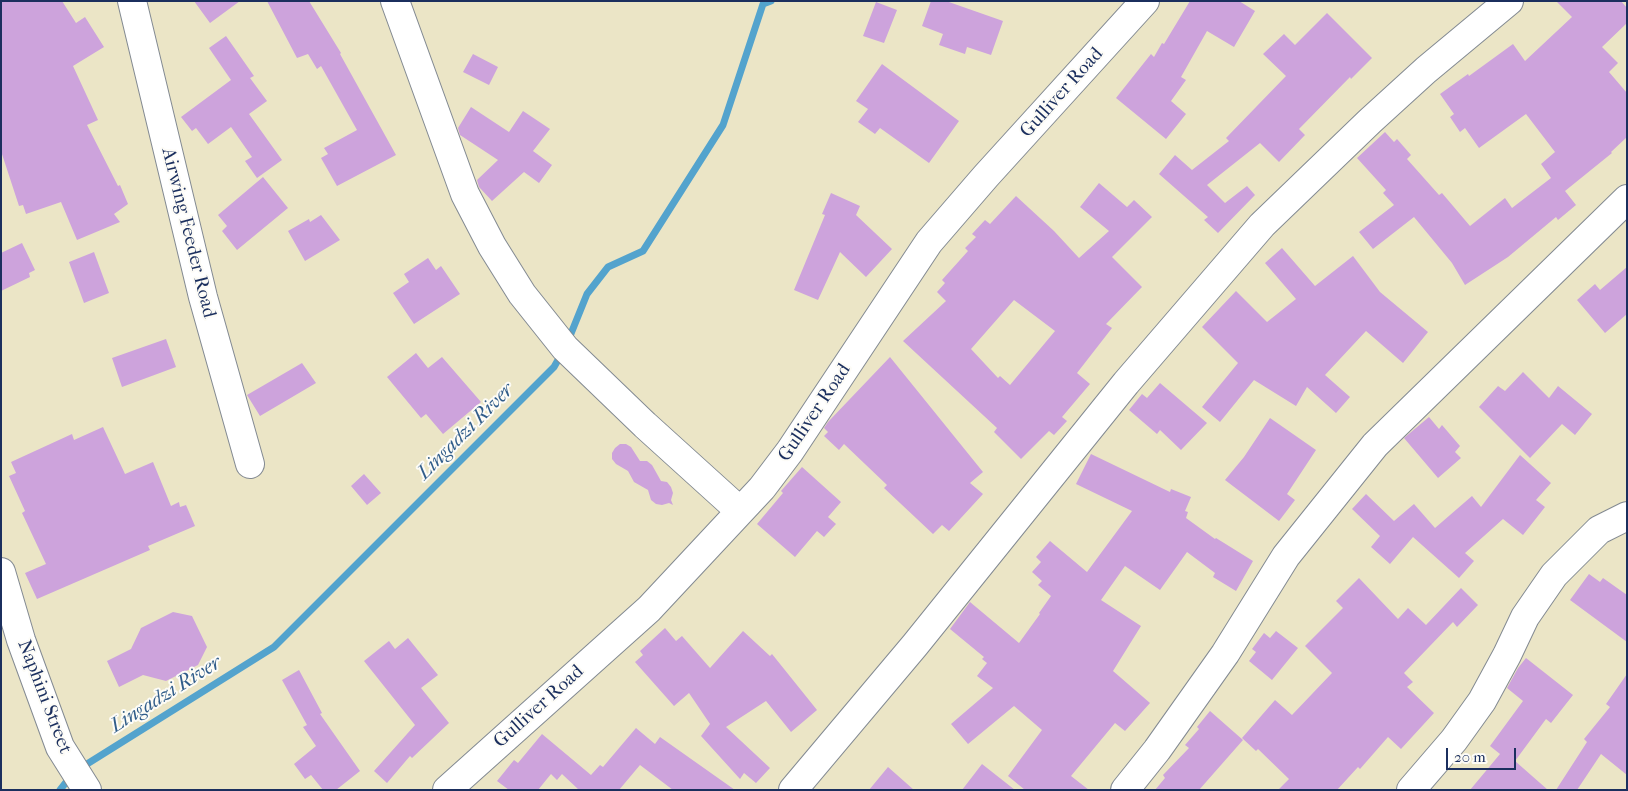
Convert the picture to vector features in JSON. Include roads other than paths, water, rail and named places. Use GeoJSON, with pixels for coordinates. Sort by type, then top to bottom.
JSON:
{"type":"FeatureCollection","features":[{"type":"Feature","properties":{"kind":"street","name":"Airwing Feeder Road"},"geometry":{"type":"LineString","coordinates":[[132,1],[203,297],[250,464]]}},
{"type":"Feature","properties":{"kind":"street"},"geometry":{"type":"LineString","coordinates":[[395,1],[465,194],[492,246],[522,294],[565,348],[645,425],[740,511]]}},
{"type":"Feature","properties":{"kind":"street","name":"Gulliver Road"},"geometry":{"type":"LineString","coordinates":[[447,790],[649,609],[762,488],[790,451],[929,242],[986,176],[1145,1]]}},
{"type":"Feature","properties":{"kind":"street"},"geometry":{"type":"LineString","coordinates":[[794,790],[921,637],[1126,383],[1262,225],[1426,70],[1509,1]]}},
{"type":"Feature","properties":{"kind":"street"},"geometry":{"type":"LineString","coordinates":[[1125,790],[1157,750],[1225,654],[1286,556],[1375,445],[1627,199]]}},
{"type":"Feature","properties":{"kind":"street"},"geometry":{"type":"LineString","coordinates":[[1411,790],[1454,740],[1482,701],[1525,617],[1554,575],[1599,530],[1627,516]]}},
{"type":"Feature","properties":{"kind":"street","name":"Naphini Street"},"geometry":{"type":"LineString","coordinates":[[1,572],[21,640],[60,747],[87,790]]}},
{"type":"Feature","properties":{"kind":"waterway","name":"Lingadzi River"},"geometry":{"type":"LineString","coordinates":[[568,341],[587,294],[608,267],[643,251],[723,125],[763,4],[771,1]]}},
{"type":"Feature","properties":{"kind":"waterway","name":"Lingadzi River"},"geometry":{"type":"LineString","coordinates":[[79,769],[274,647],[554,367],[562,353]]}},
{"type":"Feature","properties":{"kind":"waterway","name":"Lingadzi River"},"geometry":{"type":"LineString","coordinates":[[60,790],[71,776]]}}]}
